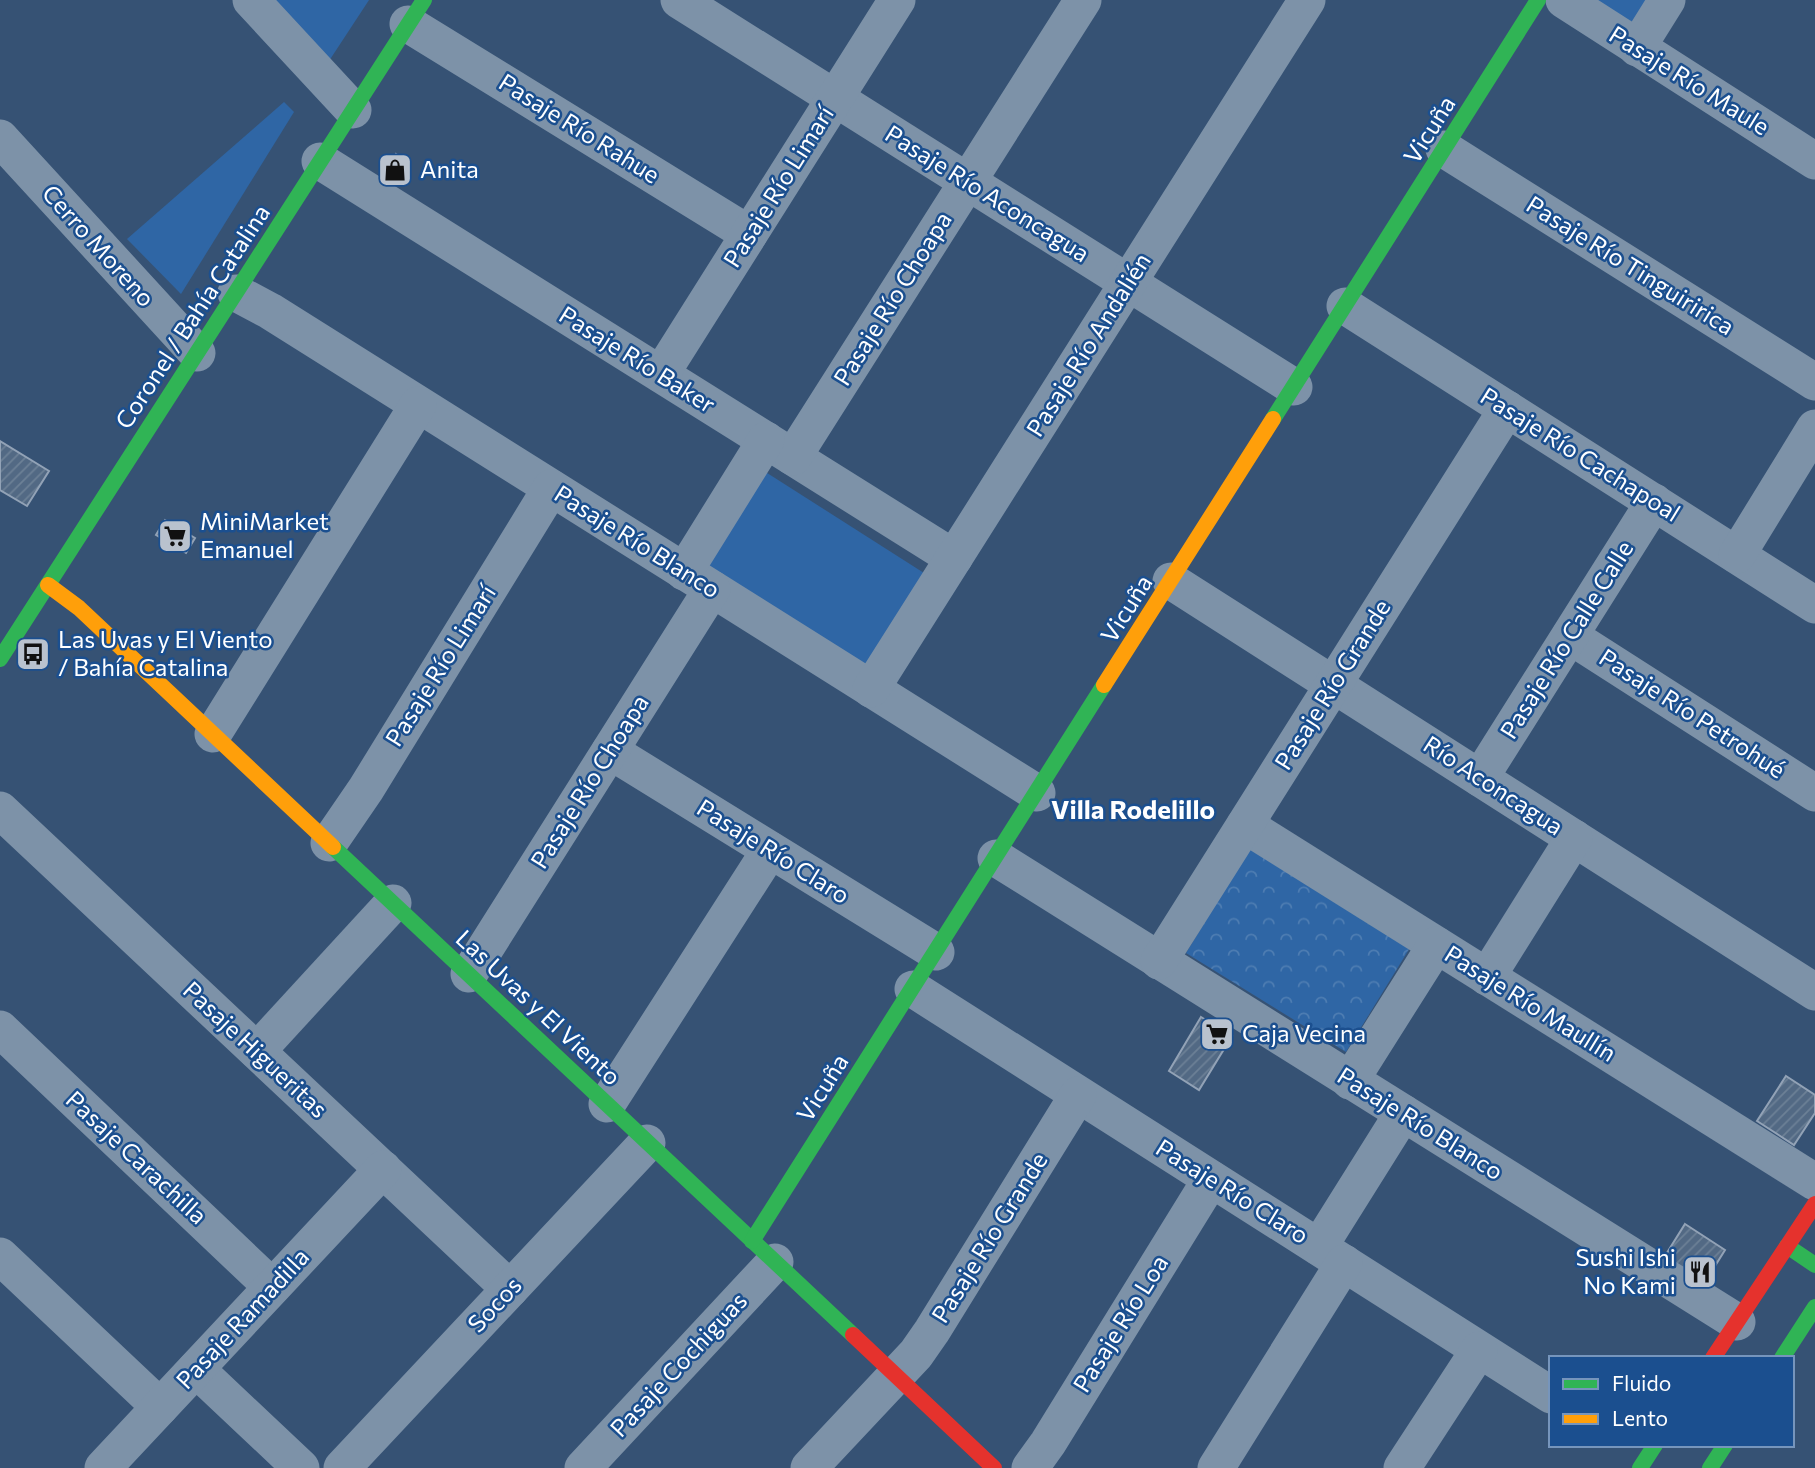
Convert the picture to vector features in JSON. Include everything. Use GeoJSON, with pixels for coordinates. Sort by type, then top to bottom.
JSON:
{"type":"FeatureCollection","features":[{"type":"Feature","properties":{"kind":"street"},"geometry":{"type":"LineString","coordinates":[[251,0],[353,110]]}},
{"type":"Feature","properties":{"kind":"street","name":"Pasaje Río Aconcagua"},"geometry":{"type":"LineString","coordinates":[[680,0],[1294,387]]}},
{"type":"Feature","properties":{"kind":"street","name":"Pasaje Río Limarí"},"geometry":{"type":"LineString","coordinates":[[661,374],[897,0]]}},
{"type":"Feature","properties":{"kind":"street","name":"Pasaje Río Choapa"},"geometry":{"type":"LineString","coordinates":[[469,974],[610,751],[698,581],[780,448],[968,181],[1083,0]]}},
{"type":"Feature","properties":{"kind":"street","name":"Pasaje Río Andalién"},"geometry":{"type":"LineString","coordinates":[[871,689],[1307,0]]}},
{"type":"Feature","properties":{"kind":"street","name":"Vicuña"},"geometry":{"type":"LineString","coordinates":[[764,1252],[913,989],[1538,0]]}},
{"type":"Feature","properties":{"kind":"street","name":"Pasaje Río Maule"},"geometry":{"type":"LineString","coordinates":[[1564,0],[1815,161]]}},
{"type":"Feature","properties":{"kind":"street"},"geometry":{"type":"LineString","coordinates":[[1637,48],[1667,0]]}},
{"type":"Feature","properties":{"kind":"street","name":"Coronel / Bahía Catalina"},"geometry":{"type":"LineString","coordinates":[[0,659],[416,12]]}},
{"type":"Feature","properties":{"kind":"street","name":"Pasaje Río Rahue"},"geometry":{"type":"LineString","coordinates":[[416,12],[749,234]]}},
{"type":"Feature","properties":{"kind":"street","name":"Cerro Moreno"},"geometry":{"type":"LineString","coordinates":[[0,138],[197,353]]}},
{"type":"Feature","properties":{"kind":"street","name":"Pasaje Río Tinguiririca"},"geometry":{"type":"LineString","coordinates":[[1444,149],[1815,382]]}},
{"type":"Feature","properties":{"kind":"street","name":"Pasaje Río Baker"},"geometry":{"type":"LineString","coordinates":[[320,160],[954,558]]}},
{"type":"Feature","properties":{"kind":"street","name":"Pasaje Río Blanco"},"geometry":{"type":"LineString","coordinates":[[236,293],[1037,793]]}},
{"type":"Feature","properties":{"kind":"street","name":"Pasaje Río Cachapoal"},"geometry":{"type":"LineString","coordinates":[[1345,306],[1815,604]]}},
{"type":"Feature","properties":{"kind":"street"},"geometry":{"type":"LineString","coordinates":[[213,734],[418,405]]}},
{"type":"Feature","properties":{"kind":"street","name":"Pasaje Río Grande"},"geometry":{"type":"LineString","coordinates":[[1159,961],[1507,409]]}},
{"type":"Feature","properties":{"kind":"street"},"geometry":{"type":"LineString","coordinates":[[1737,555],[1815,428]]}},
{"type":"Feature","properties":{"kind":"street","name":"Pasaje Río Limarí"},"geometry":{"type":"LineString","coordinates":[[330,844],[551,488]]}},
{"type":"Feature","properties":{"kind":"street","name":"Pasaje Río Calle Calle"},"geometry":{"type":"LineString","coordinates":[[1480,778],[1654,502]]}},
{"type":"Feature","properties":{"kind":"street","name":"Río Aconcagua"},"geometry":{"type":"LineString","coordinates":[[1171,581],[1815,992]]}},
{"type":"Feature","properties":{"kind":"street","name":"Las Uvas y El Viento"},"geometry":{"type":"LineString","coordinates":[[48,585],[79,608],[994,1468]]}},
{"type":"Feature","properties":{"kind":"street","name":"Pasaje Río Petrohué"},"geometry":{"type":"LineString","coordinates":[[1570,636],[1815,793]]}},
{"type":"Feature","properties":{"kind":"street","name":"Pasaje Río Claro"},"geometry":{"type":"LineString","coordinates":[[610,751],[936,952]]}},
{"type":"Feature","properties":{"kind":"street","name":"Pasaje Higueritas"},"geometry":{"type":"LineString","coordinates":[[0,810],[510,1289]]}},
{"type":"Feature","properties":{"kind":"street","name":"Pasaje Río Maullín"},"geometry":{"type":"LineString","coordinates":[[1245,825],[1815,1182]]}},
{"type":"Feature","properties":{"kind":"street"},"geometry":{"type":"LineString","coordinates":[[1487,977],[1574,838]]}},
{"type":"Feature","properties":{"kind":"street"},"geometry":{"type":"LineString","coordinates":[[607,1104],[770,850]]}},
{"type":"Feature","properties":{"kind":"street","name":"Pasaje Río Blanco"},"geometry":{"type":"LineString","coordinates":[[996,858],[1737,1322]]}},
{"type":"Feature","properties":{"kind":"street"},"geometry":{"type":"LineString","coordinates":[[257,1051],[393,904]]}},
{"type":"Feature","properties":{"kind":"street"},"geometry":{"type":"LineString","coordinates":[[1350,1081],[1436,945]]}},
{"type":"Feature","properties":{"kind":"street","name":"Pasaje Río Claro"},"geometry":{"type":"LineString","coordinates":[[913,989],[1549,1394]]}},
{"type":"Feature","properties":{"kind":"street","name":"Pasaje Carachilla"},"geometry":{"type":"LineString","coordinates":[[0,1030],[272,1287]]}},
{"type":"Feature","properties":{"kind":"street","name":"Pasaje Río Grande"},"geometry":{"type":"LineString","coordinates":[[809,1468],[916,1354],[1078,1095]]}},
{"type":"Feature","properties":{"kind":"street"},"geometry":{"type":"LineString","coordinates":[[1216,1468],[1331,1255],[1403,1113]]}},
{"type":"Feature","properties":{"kind":"street","name":"Socos"},"geometry":{"type":"LineString","coordinates":[[342,1468],[648,1143]]}},
{"type":"Feature","properties":{"kind":"street","name":"Pasaje Ramadilla"},"geometry":{"type":"LineString","coordinates":[[103,1468],[383,1169]]}},
{"type":"Feature","properties":{"kind":"street","name":"Pasaje Río Loa"},"geometry":{"type":"LineString","coordinates":[[1030,1468],[1211,1179]]}},
{"type":"Feature","properties":{"kind":"street"},"geometry":{"type":"LineString","coordinates":[[1714,1356],[1815,1204]]}},
{"type":"Feature","properties":{"kind":"street"},"geometry":{"type":"LineString","coordinates":[[1787,1246],[1815,1265]]}},
{"type":"Feature","properties":{"kind":"street","name":"Pasaje Cochiguas"},"geometry":{"type":"LineString","coordinates":[[583,1468],[764,1252]]}},
{"type":"Feature","properties":{"kind":"street"},"geometry":{"type":"LineString","coordinates":[[0,1256],[160,1407]]}},
{"type":"Feature","properties":{"kind":"street"},"geometry":{"type":"LineString","coordinates":[[1783,1356],[1815,1307]]}},
{"type":"Feature","properties":{"kind":"street"},"geometry":{"type":"LineString","coordinates":[[1402,1468],[1479,1350]]}},
{"type":"Feature","properties":{"kind":"street"},"geometry":{"type":"LineString","coordinates":[[195,1369],[302,1468]]}},
{"type":"Feature","properties":{"kind":"street"},"geometry":{"type":"LineString","coordinates":[[1710,1468],[1724,1447]]}},
{"type":"Feature","properties":{"kind":"green space"},"geometry":{"type":"Polygon","coordinates":[[[271,0],[369,0],[329,61],[271,0]]]}},
{"type":"Feature","properties":{"kind":"green space"},"geometry":{"type":"Polygon","coordinates":[[[1580,0],[1655,0],[1626,28],[1580,0]]]}},
{"type":"Feature","properties":{"kind":"green space"},"geometry":{"type":"Polygon","coordinates":[[[284,102],[294,112],[181,294],[127,239],[284,102]]]}},
{"type":"Feature","properties":{"kind":"green space"},"geometry":{"type":"Polygon","coordinates":[[[764,471],[924,573],[864,670],[703,572],[764,471]]]}},
{"type":"Feature","properties":{"kind":"green space"},"geometry":{"type":"Polygon","coordinates":[[[1250,848],[1411,946],[1346,1052],[1186,953],[1250,848]]]}},
{"type":"Feature","properties":{"kind":"building","name":"Anita"},"geometry":{"type":"Polygon","coordinates":[[[396,154],[409,163],[394,186],[381,176],[396,154]]]}},
{"type":"Feature","properties":{"kind":"building"},"geometry":{"type":"Polygon","coordinates":[[[0,441],[49,471],[27,506],[0,490],[0,441]]]}},
{"type":"Feature","properties":{"kind":"building","name":"MiniMarket Emanuel"},"geometry":{"type":"Polygon","coordinates":[[[165,520],[195,538],[186,553],[156,535],[165,520]]]}},
{"type":"Feature","properties":{"kind":"building"},"geometry":{"type":"Polygon","coordinates":[[[1201,1017],[1232,1036],[1199,1090],[1169,1071],[1201,1017]]]}},
{"type":"Feature","properties":{"kind":"building"},"geometry":{"type":"Polygon","coordinates":[[[1786,1076],[1815,1095],[1815,1113],[1794,1145],[1757,1121],[1786,1076]]]}},
{"type":"Feature","properties":{"kind":"building"},"geometry":{"type":"Polygon","coordinates":[[[1685,1224],[1725,1250],[1700,1290],[1660,1264],[1685,1224]]]}},
{"type":"Feature","properties":{"kind":"traffic: fast"},"geometry":{"type":"LineString","coordinates":[[0,659],[424,0]]}},
{"type":"Feature","properties":{"kind":"traffic: fast"},"geometry":{"type":"LineString","coordinates":[[1273,419],[1538,0]]}},
{"type":"Feature","properties":{"kind":"traffic: fast"},"geometry":{"type":"LineString","coordinates":[[752,1241],[1104,685]]}},
{"type":"Feature","properties":{"kind":"traffic: fast"},"geometry":{"type":"LineString","coordinates":[[333,847],[853,1335]]}},
{"type":"Feature","properties":{"kind":"traffic: fast"},"geometry":{"type":"LineString","coordinates":[[1787,1246],[1815,1265]]}},
{"type":"Feature","properties":{"kind":"traffic: fast"},"geometry":{"type":"LineString","coordinates":[[1783,1356],[1815,1307]]}},
{"type":"Feature","properties":{"kind":"traffic: fast"},"geometry":{"type":"LineString","coordinates":[[1640,1468],[1654,1447]]}},
{"type":"Feature","properties":{"kind":"traffic: fast"},"geometry":{"type":"LineString","coordinates":[[1710,1468],[1724,1447]]}},
{"type":"Feature","properties":{"kind":"traffic: slow"},"geometry":{"type":"LineString","coordinates":[[1104,685],[1273,419]]}},
{"type":"Feature","properties":{"kind":"traffic: slow"},"geometry":{"type":"LineString","coordinates":[[48,585],[79,608],[333,847]]}},
{"type":"Feature","properties":{"kind":"traffic: jam"},"geometry":{"type":"LineString","coordinates":[[1714,1356],[1815,1204]]}},
{"type":"Feature","properties":{"kind":"traffic: jam"},"geometry":{"type":"LineString","coordinates":[[853,1335],[994,1468]]}},
{"type":"Feature","properties":{"kind":"place","name":"Anita"},"geometry":{"type":"Point","coordinates":[395,170]}},
{"type":"Feature","properties":{"kind":"place","name":"MiniMarket Emanuel"},"geometry":{"type":"Point","coordinates":[175,536]}},
{"type":"Feature","properties":{"kind":"place","name":"Las Uvas y El Viento / Bahía Catalina"},"geometry":{"type":"Point","coordinates":[33,654]}},
{"type":"Feature","properties":{"kind":"place","name":"Caja Vecina"},"geometry":{"type":"Point","coordinates":[1217,1034]}},
{"type":"Feature","properties":{"kind":"place","name":"Sushi Ishi No Kami"},"geometry":{"type":"Point","coordinates":[1700,1272]}},
{"type":"Feature","properties":{"kind":"district","name":"Villa Rodelillo"},"geometry":{"type":"Point","coordinates":[1133,810]}}]}
